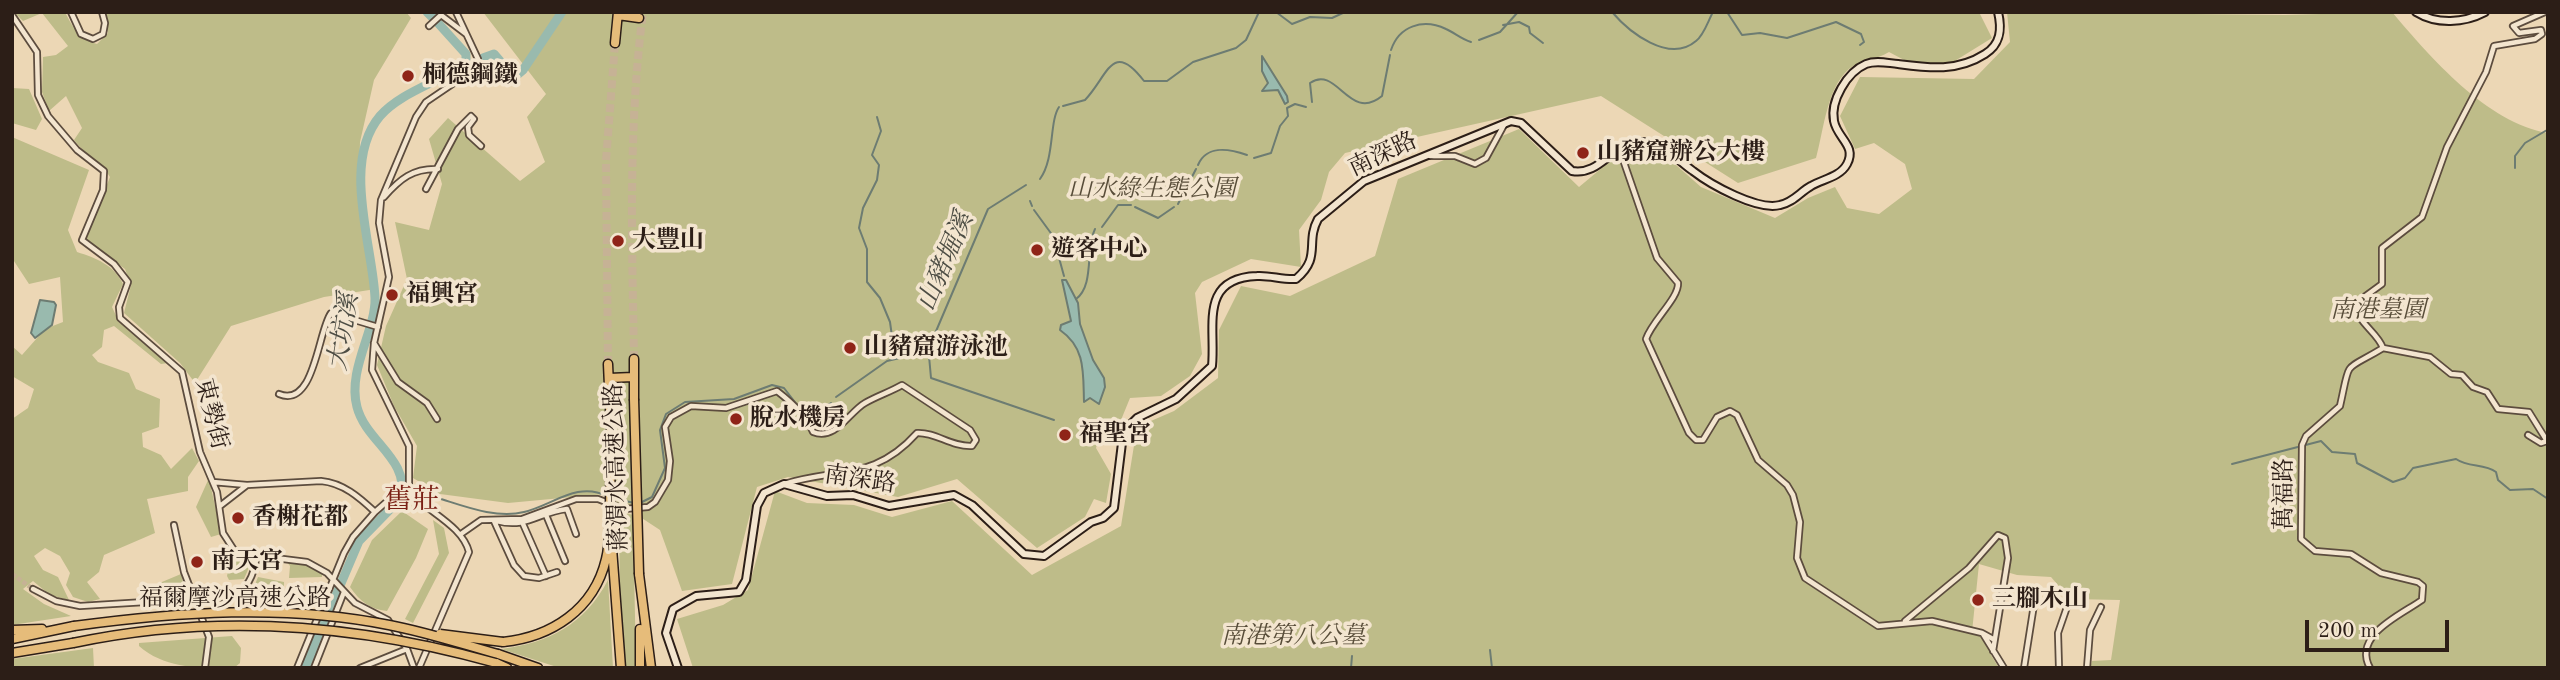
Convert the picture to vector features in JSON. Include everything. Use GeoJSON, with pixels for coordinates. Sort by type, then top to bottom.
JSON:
{"type":"FeatureCollection","features":[{"type":"Feature","properties":{"kind":"highway"},"geometry":{"type":"LineString","coordinates":[[615,43],[618,14],[639,18]]}},
{"type":"Feature","properties":{"kind":"highway","name":"蔣渭水高速公路"},"geometry":{"type":"LineString","coordinates":[[634,359],[639,574]]}},
{"type":"Feature","properties":{"kind":"highway","name":"蔣渭水高速公路"},"geometry":{"type":"LineString","coordinates":[[608,364],[610,510]]}},
{"type":"Feature","properties":{"kind":"highway"},"geometry":{"type":"LineString","coordinates":[[609,377],[633,377]]}},
{"type":"Feature","properties":{"kind":"highway"},"geometry":{"type":"LineString","coordinates":[[610,510],[621,668]]}},
{"type":"Feature","properties":{"kind":"highway"},"geometry":{"type":"LineString","coordinates":[[416,631],[503,642],[547,632],[582,605],[592,593],[607,559],[610,510]]}},
{"type":"Feature","properties":{"kind":"highway"},"geometry":{"type":"LineString","coordinates":[[639,574],[640,668]]}},
{"type":"Feature","properties":{"kind":"highway"},"geometry":{"type":"LineString","coordinates":[[639,574],[651,668]]}},
{"type":"Feature","properties":{"kind":"highway","name":"福爾摩沙高速公路"},"geometry":{"type":"LineString","coordinates":[[12,639],[74,626],[158,616],[290,614],[360,620],[416,631],[497,659],[507,668]]}},
{"type":"Feature","properties":{"kind":"highway","name":"福爾摩沙高速公路"},"geometry":{"type":"LineString","coordinates":[[12,653],[172,627],[283,626],[410,642],[538,668]]}},
{"type":"Feature","properties":{"kind":"highway"},"geometry":{"type":"LineString","coordinates":[[12,630],[63,628]]}},
{"type":"Feature","properties":{"kind":"main road"},"geometry":{"type":"LineString","coordinates":[[1505,124],[1521,123],[1563,165],[1577,172],[1593,168],[1619,147],[1635,142],[1656,145],[1719,188],[1765,206],[1784,205],[1808,188],[1842,171],[1849,161],[1849,147],[1836,128],[1833,117],[1840,92],[1853,72],[1871,62],[1946,68],[1973,61],[1997,43],[2001,27],[1998,12]]}},
{"type":"Feature","properties":{"kind":"main road"},"geometry":{"type":"LineString","coordinates":[[2416,12],[2433,20],[2459,21],[2485,12]]}},
{"type":"Feature","properties":{"kind":"main road","name":"南深路"},"geometry":{"type":"LineString","coordinates":[[784,484],[827,496],[853,495],[889,506],[954,495],[972,505],[1024,554],[1044,556],[1114,508],[1122,443],[1129,426],[1137,418],[1176,399],[1212,366],[1212,311],[1223,289],[1247,277],[1296,279],[1311,262],[1314,226],[1332,206],[1364,181],[1505,124]]}},
{"type":"Feature","properties":{"kind":"main road"},"geometry":{"type":"LineString","coordinates":[[678,668],[666,633],[673,610],[696,596],[739,592],[746,580],[757,506],[764,493],[784,484]]}},
{"type":"Feature","properties":{"kind":"street"},"geometry":{"type":"LineString","coordinates":[[71,12],[81,34],[93,39],[103,34],[105,23],[102,12]]}},
{"type":"Feature","properties":{"kind":"street"},"geometry":{"type":"LineString","coordinates":[[408,491],[409,446],[373,378],[376,326],[389,277],[379,223],[381,200],[421,110],[439,91],[476,68],[478,59],[456,12]]}},
{"type":"Feature","properties":{"kind":"street"},"geometry":{"type":"LineString","coordinates":[[2528,435],[2541,443],[2547,441],[2535,417],[2529,412],[2498,409],[2487,392],[2473,387],[2462,375],[2451,374],[2430,357],[2383,348],[2380,339],[2360,317],[2355,304],[2359,297],[2382,284],[2382,248],[2422,217],[2447,146],[2486,72],[2494,46],[2535,39],[2542,34],[2541,30],[2519,33],[2513,26],[2544,12]]}},
{"type":"Feature","properties":{"kind":"street","name":"東勢街"},"geometry":{"type":"LineString","coordinates":[[12,15],[37,52],[38,95],[48,116],[78,150],[104,171],[103,190],[82,240],[114,264],[128,282],[119,307],[120,317],[182,372],[200,452],[220,506],[223,533],[231,546],[243,554],[307,562],[333,579],[344,592]]}},
{"type":"Feature","properties":{"kind":"street"},"geometry":{"type":"LineString","coordinates":[[429,26],[441,16],[467,35]]}},
{"type":"Feature","properties":{"kind":"street"},"geometry":{"type":"LineString","coordinates":[[426,189],[458,129],[471,116],[474,119],[468,127],[469,135],[481,146]]}},
{"type":"Feature","properties":{"kind":"street"},"geometry":{"type":"LineString","coordinates":[[1426,156],[1455,156],[1475,164],[1486,158],[1505,124]]}},
{"type":"Feature","properties":{"kind":"street"},"geometry":{"type":"LineString","coordinates":[[1619,147],[1657,258],[1678,283],[1677,292],[1658,314],[1646,339],[1689,433],[1696,440],[1703,440],[1717,417],[1726,412],[1734,412],[1758,460],[1787,485],[1793,495],[1800,523],[1798,563],[1805,578],[1874,624],[1885,626],[1931,621],[1993,639]]}},
{"type":"Feature","properties":{"kind":"street"},"geometry":{"type":"LineString","coordinates":[[381,200],[404,176],[422,168],[439,169]]}},
{"type":"Feature","properties":{"kind":"street"},"geometry":{"type":"LineString","coordinates":[[279,394],[284,396],[300,391],[312,374],[329,315],[376,326]]}},
{"type":"Feature","properties":{"kind":"street"},"geometry":{"type":"LineString","coordinates":[[374,343],[398,382],[427,403],[437,419]]}},
{"type":"Feature","properties":{"kind":"street","name":"萬福路"},"geometry":{"type":"LineString","coordinates":[[2370,668],[2368,643],[2372,634],[2422,600],[2425,593],[2423,586],[2418,582],[2381,573],[2351,554],[2315,551],[2306,546],[2301,539],[2302,447],[2306,436],[2340,406],[2345,373],[2351,365],[2383,348]]}},
{"type":"Feature","properties":{"kind":"street"},"geometry":{"type":"LineString","coordinates":[[461,534],[477,522],[522,519],[576,499],[598,499],[624,509],[648,507],[655,502],[668,480],[670,461],[665,427],[671,417],[691,406],[736,406],[777,391],[806,419],[813,432],[818,434],[840,427],[859,406],[902,385],[975,433],[976,440],[972,446],[952,444],[925,433],[917,433],[894,457],[851,472],[784,484]]}},
{"type":"Feature","properties":{"kind":"street"},"geometry":{"type":"LineString","coordinates":[[213,482],[247,485],[333,482],[355,494],[375,512]]}},
{"type":"Feature","properties":{"kind":"street"},"geometry":{"type":"LineString","coordinates":[[220,506],[247,485]]}},
{"type":"Feature","properties":{"kind":"street"},"geometry":{"type":"LineString","coordinates":[[297,668],[353,537],[392,497],[397,488],[408,491],[433,514],[461,534],[469,552],[417,668]]}},
{"type":"Feature","properties":{"kind":"street"},"geometry":{"type":"LineString","coordinates":[[493,520],[510,525],[523,524],[567,509],[576,534]]}},
{"type":"Feature","properties":{"kind":"street"},"geometry":{"type":"LineString","coordinates":[[546,515],[565,561]]}},
{"type":"Feature","properties":{"kind":"street"},"geometry":{"type":"LineString","coordinates":[[493,520],[517,570],[532,578],[557,572]]}},
{"type":"Feature","properties":{"kind":"street"},"geometry":{"type":"LineString","coordinates":[[523,524],[546,576]]}},
{"type":"Feature","properties":{"kind":"street"},"geometry":{"type":"LineString","coordinates":[[174,525],[184,572],[209,637],[205,668]]}},
{"type":"Feature","properties":{"kind":"street"},"geometry":{"type":"LineString","coordinates":[[1905,622],[1969,568],[1998,535],[2005,538],[2008,558],[1993,651]]}},
{"type":"Feature","properties":{"kind":"street"},"geometry":{"type":"LineString","coordinates":[[33,589],[56,601],[80,606],[227,597],[241,591],[252,578],[257,555]]}},
{"type":"Feature","properties":{"kind":"street"},"geometry":{"type":"LineString","coordinates":[[313,668],[344,592],[355,603],[388,620],[417,668]]}},
{"type":"Feature","properties":{"kind":"street"},"geometry":{"type":"LineString","coordinates":[[2024,668],[2036,592]]}},
{"type":"Feature","properties":{"kind":"street"},"geometry":{"type":"LineString","coordinates":[[2059,668],[2058,633],[2067,607]]}},
{"type":"Feature","properties":{"kind":"street"},"geometry":{"type":"LineString","coordinates":[[2087,668],[2090,630],[2101,607]]}},
{"type":"Feature","properties":{"kind":"street"},"geometry":{"type":"LineString","coordinates":[[1982,634],[2004,668]]}},
{"type":"Feature","properties":{"kind":"street"},"geometry":{"type":"LineString","coordinates":[[360,668],[407,649]]}},
{"type":"Feature","properties":{"kind":"green space"},"geometry":{"type":"Polygon","coordinates":[[[14,12],[65,12],[77,32],[97,44],[108,33],[103,12],[406,12],[411,18],[374,80],[360,142],[359,183],[376,289],[324,297],[231,326],[195,383],[180,363],[124,313],[131,285],[125,269],[85,240],[110,177],[74,140],[82,128],[66,96],[49,111],[42,92],[43,57],[56,55],[68,46],[42,13],[23,21],[14,12]]]}},
{"type":"Feature","properties":{"kind":"green space","name":"山水綠生態公園"},"geometry":{"type":"Polygon","coordinates":[[[483,12],[1979,12],[1992,38],[1945,67],[1906,61],[1889,52],[1853,66],[1844,74],[1832,95],[1816,158],[1738,183],[1601,96],[1345,153],[1329,172],[1321,200],[1299,230],[1301,267],[1251,259],[1202,282],[1195,293],[1202,354],[1190,376],[1161,396],[1130,398],[1121,420],[1100,434],[1096,448],[1111,474],[1106,503],[1094,499],[1085,517],[1037,548],[957,479],[898,497],[788,477],[757,487],[732,584],[682,591],[660,530],[605,494],[508,503],[440,494],[413,478],[417,446],[394,406],[377,365],[386,326],[407,279],[395,222],[429,230],[442,184],[429,139],[448,118],[520,181],[545,162],[527,117],[546,94],[483,12]]]}},
{"type":"Feature","properties":{"kind":"green space"},"geometry":{"type":"Polygon","coordinates":[[[2007,12],[2285,15],[2392,12],[2461,86],[2503,116],[2525,127],[2548,133],[2548,668],[2090,668],[2092,661],[2111,660],[2120,600],[2070,599],[2051,577],[2017,575],[1979,564],[1972,632],[1988,636],[1991,655],[1999,668],[693,668],[677,619],[723,605],[748,590],[775,491],[807,503],[854,505],[892,517],[952,501],[1032,575],[1121,526],[1137,427],[1174,411],[1218,378],[1219,330],[1241,286],[1290,296],[1375,256],[1398,179],[1519,129],[1579,187],[1627,147],[1660,151],[1701,187],[1775,218],[1808,198],[1835,187],[1847,208],[1879,214],[1912,189],[1905,164],[1874,143],[1855,149],[1840,116],[1860,77],[1974,79],[2010,42],[2007,12]]]}},
{"type":"Feature","properties":{"kind":"green space"},"geometry":{"type":"Polygon","coordinates":[[[12,88],[29,89],[42,119],[36,130],[12,123],[12,88]]]}},
{"type":"Feature","properties":{"kind":"green space"},"geometry":{"type":"Polygon","coordinates":[[[12,137],[89,170],[68,230],[77,252],[98,260],[115,272],[123,284],[112,307],[119,322],[168,363],[161,364],[114,326],[104,330],[102,347],[92,355],[98,362],[129,373],[136,389],[160,399],[159,427],[142,433],[143,447],[161,455],[171,469],[192,448],[199,461],[188,477],[188,491],[147,499],[155,533],[104,555],[99,572],[87,582],[100,599],[88,602],[73,597],[66,585],[70,573],[60,556],[45,548],[34,556],[43,570],[58,577],[69,600],[50,595],[33,581],[23,589],[44,604],[71,616],[12,625],[12,419],[28,408],[34,389],[12,376],[12,346],[22,355],[45,329],[63,322],[60,277],[29,284],[12,258],[12,137]]]}},
{"type":"Feature","properties":{"kind":"green space"},"geometry":{"type":"Polygon","coordinates":[[[209,478],[221,534],[211,537],[196,507],[209,478]]]}},
{"type":"Feature","properties":{"kind":"green space"},"geometry":{"type":"Polygon","coordinates":[[[402,511],[428,529],[416,558],[387,611],[381,610],[365,604],[350,587],[372,540],[402,511]]]}},
{"type":"Feature","properties":{"kind":"green space"},"geometry":{"type":"Polygon","coordinates":[[[619,511],[633,515],[636,668],[625,668],[620,614],[619,511]]]}},
{"type":"Feature","properties":{"kind":"green space"},"geometry":{"type":"Polygon","coordinates":[[[433,520],[444,528],[449,553],[413,623],[405,619],[439,554],[433,520]]]}},
{"type":"Feature","properties":{"kind":"green space"},"geometry":{"type":"Polygon","coordinates":[[[231,556],[247,558],[250,565],[244,579],[229,580],[227,576],[231,556]]]}},
{"type":"Feature","properties":{"kind":"green space"},"geometry":{"type":"Polygon","coordinates":[[[287,562],[306,565],[322,574],[322,577],[289,578],[290,566],[287,562]]]}},
{"type":"Feature","properties":{"kind":"green space"},"geometry":{"type":"Polygon","coordinates":[[[181,574],[186,594],[153,596],[150,587],[181,574]]]}},
{"type":"Feature","properties":{"kind":"green space"},"geometry":{"type":"Polygon","coordinates":[[[258,577],[284,582],[284,588],[272,588],[271,600],[243,599],[254,587],[258,577]]]}},
{"type":"Feature","properties":{"kind":"green space"},"geometry":{"type":"Polygon","coordinates":[[[608,580],[613,668],[560,668],[501,649],[535,642],[564,629],[588,608],[608,580]]]}},
{"type":"Feature","properties":{"kind":"green space"},"geometry":{"type":"Polygon","coordinates":[[[232,636],[241,648],[240,663],[234,668],[184,666],[160,659],[139,646],[139,643],[232,636]]]}},
{"type":"Feature","properties":{"kind":"green space"},"geometry":{"type":"Polygon","coordinates":[[[93,648],[94,668],[12,668],[12,659],[93,648]]]}},
{"type":"Feature","properties":{"kind":"water"},"geometry":{"type":"Polygon","coordinates":[[[1262,56],[1287,96],[1288,102],[1285,104],[1278,90],[1262,91],[1268,83],[1262,71],[1262,56]]]}},
{"type":"Feature","properties":{"kind":"water"},"geometry":{"type":"Polygon","coordinates":[[[1062,280],[1066,280],[1078,303],[1080,324],[1093,360],[1104,378],[1105,387],[1099,404],[1090,398],[1084,402],[1083,371],[1079,353],[1060,330],[1061,325],[1071,321],[1062,280]]]}},
{"type":"Feature","properties":{"kind":"water"},"geometry":{"type":"Polygon","coordinates":[[[40,300],[54,302],[56,305],[52,325],[35,338],[31,333],[40,300]]]}},
{"type":"Feature","properties":{"kind":"waterway","name":"大坑溪"},"geometry":{"type":"LineString","coordinates":[[427,12],[433,18]]}},
{"type":"Feature","properties":{"kind":"waterway"},"geometry":{"type":"LineString","coordinates":[[483,58],[494,54],[511,74],[517,75],[562,12]]}},
{"type":"Feature","properties":{"kind":"waterway"},"geometry":{"type":"LineString","coordinates":[[1063,106],[1085,100],[1105,72],[1117,62],[1125,63],[1144,81],[1167,81],[1193,62],[1236,48],[1246,40],[1259,12]]}},
{"type":"Feature","properties":{"kind":"waterway"},"geometry":{"type":"LineString","coordinates":[[1276,12],[1292,24],[1310,17],[1332,18],[1345,12]]}},
{"type":"Feature","properties":{"kind":"waterway","name":"山豬堀溪"},"geometry":{"type":"LineString","coordinates":[[1479,40],[1500,32],[1518,12]]}},
{"type":"Feature","properties":{"kind":"waterway"},"geometry":{"type":"LineString","coordinates":[[1612,12],[1628,28],[1650,43],[1674,49],[1696,41],[1704,32],[1713,12]]}},
{"type":"Feature","properties":{"kind":"waterway"},"geometry":{"type":"LineString","coordinates":[[1727,12],[1742,35],[1760,33],[1787,38],[1836,22],[1861,34],[1864,42],[1860,45]]}},
{"type":"Feature","properties":{"kind":"waterway"},"geometry":{"type":"LineString","coordinates":[[1503,25],[1519,22],[1529,27],[1530,33],[1543,43]]}},
{"type":"Feature","properties":{"kind":"waterway","name":"大坑溪"},"geometry":{"type":"LineString","coordinates":[[305,668],[359,541],[401,498],[399,472],[362,419],[355,393],[375,298],[362,205],[362,157],[369,135],[380,116],[399,100],[466,63],[466,54],[438,23]]}},
{"type":"Feature","properties":{"kind":"waterway","name":"山豬堀溪"},"geometry":{"type":"LineString","coordinates":[[1391,50],[1400,35],[1421,24],[1446,29],[1471,42]]}},
{"type":"Feature","properties":{"kind":"waterway","name":"山豬堀溪"},"geometry":{"type":"LineString","coordinates":[[1312,102],[1310,83],[1319,79],[1328,81],[1361,103],[1371,102],[1382,96],[1390,55]]}},
{"type":"Feature","properties":{"kind":"waterway","name":"山豬堀溪"},"geometry":{"type":"LineString","coordinates":[[1254,158],[1271,153],[1280,126],[1288,116],[1287,108],[1295,104],[1306,107]]}},
{"type":"Feature","properties":{"kind":"waterway"},"geometry":{"type":"LineString","coordinates":[[1040,179],[1048,161],[1059,107]]}},
{"type":"Feature","properties":{"kind":"waterway"},"geometry":{"type":"LineString","coordinates":[[877,117],[881,131],[872,155],[879,165],[877,180],[863,208],[859,228],[867,249],[867,282],[880,298],[890,322],[895,358]]}},
{"type":"Feature","properties":{"kind":"waterway"},"geometry":{"type":"LineString","coordinates":[[2515,168],[2515,156],[2525,143],[2547,130]]}},
{"type":"Feature","properties":{"kind":"waterway","name":"山豬堀溪"},"geometry":{"type":"LineString","coordinates":[[1198,165],[1202,158],[1213,151],[1226,150],[1247,155]]}},
{"type":"Feature","properties":{"kind":"waterway","name":"山豬堀溪"},"geometry":{"type":"LineString","coordinates":[[1178,204],[1196,169]]}},
{"type":"Feature","properties":{"kind":"waterway","name":"山豬堀溪"},"geometry":{"type":"LineString","coordinates":[[836,397],[887,361],[917,354],[931,343],[988,209],[1026,185]]}},
{"type":"Feature","properties":{"kind":"waterway","name":"山豬堀溪"},"geometry":{"type":"LineString","coordinates":[[1030,201],[1032,206]]}},
{"type":"Feature","properties":{"kind":"waterway","name":"山豬堀溪"},"geometry":{"type":"LineString","coordinates":[[1102,227],[1118,205],[1131,205]]}},
{"type":"Feature","properties":{"kind":"waterway","name":"山豬堀溪"},"geometry":{"type":"LineString","coordinates":[[1135,207],[1158,218],[1174,207]]}},
{"type":"Feature","properties":{"kind":"waterway","name":"山豬堀溪"},"geometry":{"type":"LineString","coordinates":[[1034,210],[1053,236],[1064,276]]}},
{"type":"Feature","properties":{"kind":"waterway","name":"山豬堀溪"},"geometry":{"type":"LineString","coordinates":[[1076,299],[1086,285],[1090,246],[1095,229]]}},
{"type":"Feature","properties":{"kind":"waterway"},"geometry":{"type":"LineString","coordinates":[[924,351],[929,356],[931,378],[1054,420]]}},
{"type":"Feature","properties":{"kind":"waterway","name":"山豬堀溪"},"geometry":{"type":"LineString","coordinates":[[640,503],[652,497],[665,468],[660,430],[666,414],[685,402],[734,399],[772,385],[784,388],[801,410],[819,411],[831,403]]}},
{"type":"Feature","properties":{"kind":"waterway","name":"大坑溪"},"geometry":{"type":"LineString","coordinates":[[2232,464],[2321,441],[2332,452],[2355,454],[2357,463],[2393,482],[2405,478],[2413,468],[2456,459],[2491,469],[2496,472],[2498,480],[2510,490],[2533,489],[2548,499]]}},
{"type":"Feature","properties":{"kind":"waterway","name":"山豬堀溪"},"geometry":{"type":"LineString","coordinates":[[438,498],[480,511],[513,514],[585,491],[607,496]]}},
{"type":"Feature","properties":{"kind":"waterway","name":"山豬堀溪"},"geometry":{"type":"LineString","coordinates":[[613,498],[634,503]]}},
{"type":"Feature","properties":{"kind":"waterway"},"geometry":{"type":"LineString","coordinates":[[1490,650],[1492,668]]}},
{"type":"Feature","properties":{"kind":"waterway"},"geometry":{"type":"LineString","coordinates":[[1351,668],[1352,656]]}},
{"type":"Feature","properties":{"kind":"tunnel"},"geometry":{"type":"LineString","coordinates":[[634,359],[633,142],[643,12]]}},
{"type":"Feature","properties":{"kind":"tunnel"},"geometry":{"type":"LineString","coordinates":[[608,364],[606,161],[615,43]]}},
{"type":"Feature","properties":{"kind":"tunnel"},"geometry":{"type":"LineString","coordinates":[[12,574],[33,589]]}},
{"type":"Feature","properties":{"kind":"place","name":"桐德鋼鐵"},"geometry":{"type":"Point","coordinates":[408,76]}},
{"type":"Feature","properties":{"kind":"place","name":"山豬窟辦公大樓"},"geometry":{"type":"Point","coordinates":[1583,153]}},
{"type":"Feature","properties":{"kind":"place","name":"大豐山"},"geometry":{"type":"Point","coordinates":[618,241]}},
{"type":"Feature","properties":{"kind":"place","name":"遊客中心"},"geometry":{"type":"Point","coordinates":[1037,250]}},
{"type":"Feature","properties":{"kind":"place","name":"福興宮"},"geometry":{"type":"Point","coordinates":[392,295]}},
{"type":"Feature","properties":{"kind":"place","name":"山豬窟游泳池"},"geometry":{"type":"Point","coordinates":[850,348]}},
{"type":"Feature","properties":{"kind":"place","name":"脫水機房"},"geometry":{"type":"Point","coordinates":[736,419]}},
{"type":"Feature","properties":{"kind":"place","name":"福聖宮"},"geometry":{"type":"Point","coordinates":[1065,435]}},
{"type":"Feature","properties":{"kind":"place","name":"香榭花都"},"geometry":{"type":"Point","coordinates":[238,518]}},
{"type":"Feature","properties":{"kind":"place","name":"南天宮"},"geometry":{"type":"Point","coordinates":[197,562]}},
{"type":"Feature","properties":{"kind":"place","name":"三腳木山"},"geometry":{"type":"Point","coordinates":[1978,600]}},
{"type":"Feature","properties":{"kind":"district","name":"舊莊"},"geometry":{"type":"Point","coordinates":[412,501]}},
{"type":"Feature","properties":{"kind":"park label","name":"南港墓園"},"geometry":{"type":"Point","coordinates":[2378,311]}},
{"type":"Feature","properties":{"kind":"park label","name":"南港第八公墓"},"geometry":{"type":"Point","coordinates":[1293,637]}}]}
